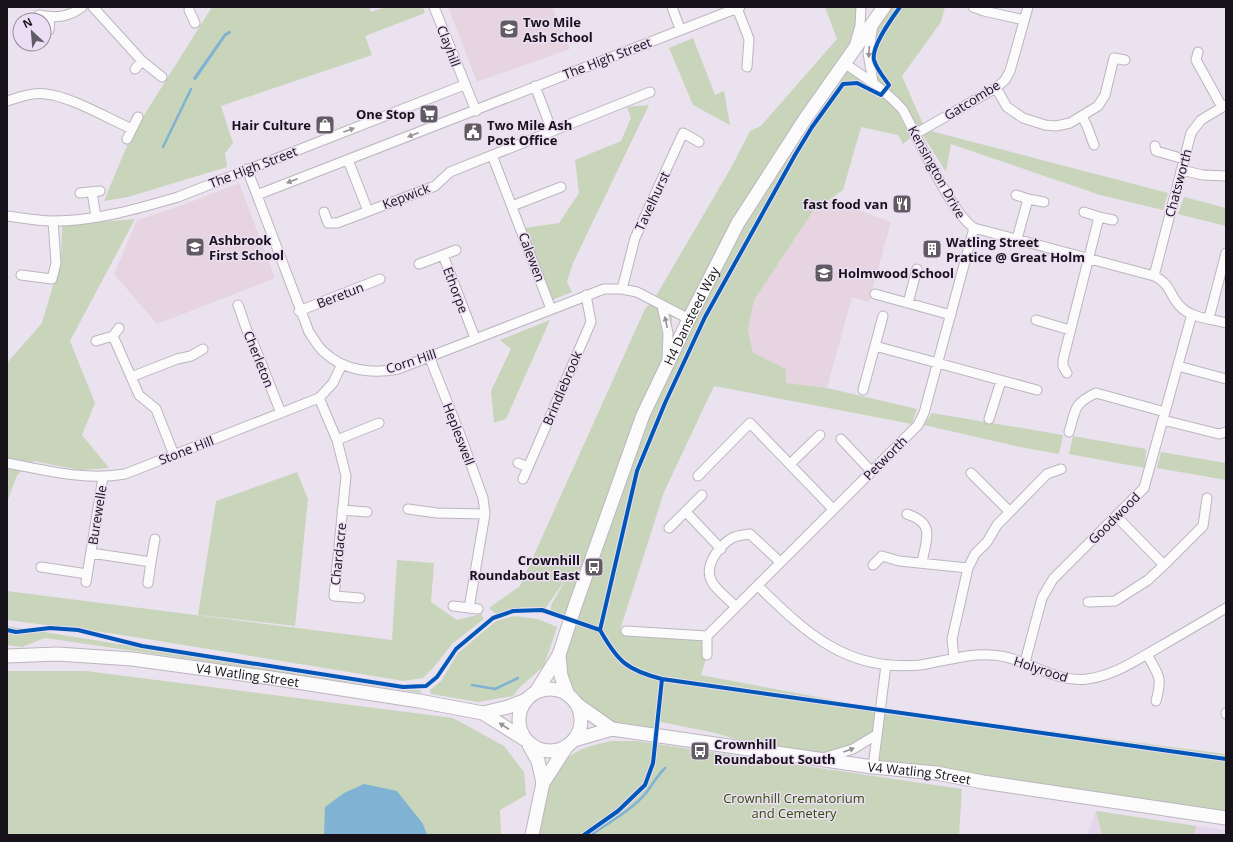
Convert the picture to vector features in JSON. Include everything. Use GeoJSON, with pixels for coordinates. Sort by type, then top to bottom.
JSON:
{"type":"FeatureCollection","features":[{"type":"Feature","properties":{"kind":"street"},"geometry":{"type":"LineString","coordinates":[[52,17],[66,16],[82,7]]}},
{"type":"Feature","properties":{"kind":"street"},"geometry":{"type":"LineString","coordinates":[[93,7],[142,61],[162,77]]}},
{"type":"Feature","properties":{"kind":"street","name":"Clayhill"},"geometry":{"type":"LineString","coordinates":[[434,7],[464,85]]}},
{"type":"Feature","properties":{"kind":"street"},"geometry":{"type":"LineString","coordinates":[[672,7],[680,29]]}},
{"type":"Feature","properties":{"kind":"street"},"geometry":{"type":"LineString","coordinates":[[852,50],[860,26],[861,7]]}},
{"type":"Feature","properties":{"kind":"street"},"geometry":{"type":"LineString","coordinates":[[973,7],[1024,20]]}},
{"type":"Feature","properties":{"kind":"street","name":"Gatcombe"},"geometry":{"type":"LineString","coordinates":[[915,134],[996,88],[1005,80],[1010,71],[1028,7]]}},
{"type":"Feature","properties":{"kind":"street"},"geometry":{"type":"LineString","coordinates":[[191,8],[195,23]]}},
{"type":"Feature","properties":{"kind":"street"},"geometry":{"type":"LineString","coordinates":[[738,8],[749,39],[747,67]]}},
{"type":"Feature","properties":{"kind":"street","name":"The High Street"},"geometry":{"type":"LineString","coordinates":[[257,195],[476,111],[488,104],[680,29],[738,8]]}},
{"type":"Feature","properties":{"kind":"street","name":"H4 Dansteed Way"},"geometry":{"type":"LineString","coordinates":[[536,692],[559,655],[643,416],[689,319],[738,222],[770,170],[852,50],[873,22],[881,8]]}},
{"type":"Feature","properties":{"kind":"street"},"geometry":{"type":"LineString","coordinates":[[873,22],[868,53],[873,82]]}},
{"type":"Feature","properties":{"kind":"street"},"geometry":{"type":"LineString","coordinates":[[996,88],[1007,107],[1028,120],[1056,126],[1070,123],[1098,106],[1105,95],[1114,58],[1125,60]]}},
{"type":"Feature","properties":{"kind":"street"},"geometry":{"type":"LineString","coordinates":[[1193,58],[1224,106]]}},
{"type":"Feature","properties":{"kind":"street"},"geometry":{"type":"LineString","coordinates":[[134,69],[142,61]]}},
{"type":"Feature","properties":{"kind":"street","name":"Kensington Drive"},"geometry":{"type":"LineString","coordinates":[[844,63],[873,82],[893,99],[903,110],[953,204],[965,222],[974,228],[1154,276],[1164,280],[1181,308],[1192,314],[1226,323]]}},
{"type":"Feature","properties":{"kind":"street"},"geometry":{"type":"LineString","coordinates":[[464,85],[476,111]]}},
{"type":"Feature","properties":{"kind":"street","name":"The High Street"},"geometry":{"type":"LineString","coordinates":[[7,216],[53,221],[96,218],[139,208],[178,196],[464,85]]}},
{"type":"Feature","properties":{"kind":"street"},"geometry":{"type":"LineString","coordinates":[[535,86],[552,131]]}},
{"type":"Feature","properties":{"kind":"street","name":"Kepwick"},"geometry":{"type":"LineString","coordinates":[[324,212],[328,223],[337,223],[435,186],[450,172],[650,92]]}},
{"type":"Feature","properties":{"kind":"street"},"geometry":{"type":"LineString","coordinates":[[7,101],[23,95],[45,93],[61,97],[132,129]]}},
{"type":"Feature","properties":{"kind":"street","name":"Chatsworth"},"geometry":{"type":"LineString","coordinates":[[1154,276],[1191,132],[1201,120],[1224,106]]}},
{"type":"Feature","properties":{"kind":"street"},"geometry":{"type":"LineString","coordinates":[[1082,116],[1094,145]]}},
{"type":"Feature","properties":{"kind":"street"},"geometry":{"type":"LineString","coordinates":[[127,139],[138,117]]}},
{"type":"Feature","properties":{"kind":"street","name":"Tavelhurst"},"geometry":{"type":"LineString","coordinates":[[622,290],[635,238],[683,133],[699,142]]}},
{"type":"Feature","properties":{"kind":"street"},"geometry":{"type":"LineString","coordinates":[[1154,151],[1184,159]]}},
{"type":"Feature","properties":{"kind":"street","name":"Calewen"},"geometry":{"type":"LineString","coordinates":[[492,155],[551,309]]}},
{"type":"Feature","properties":{"kind":"street","name":"Kepwick"},"geometry":{"type":"LineString","coordinates":[[348,160],[368,211]]}},
{"type":"Feature","properties":{"kind":"street","name":"Corn Hill"},"geometry":{"type":"LineString","coordinates":[[247,169],[299,311],[309,332],[324,352],[342,364],[360,370],[382,372],[398,369],[604,289],[637,292],[689,319]]}},
{"type":"Feature","properties":{"kind":"street"},"geometry":{"type":"LineString","coordinates":[[1181,170],[1203,175],[1226,176]]}},
{"type":"Feature","properties":{"kind":"street"},"geometry":{"type":"LineString","coordinates":[[512,206],[561,187]]}},
{"type":"Feature","properties":{"kind":"street"},"geometry":{"type":"LineString","coordinates":[[80,192],[96,191],[96,218]]}},
{"type":"Feature","properties":{"kind":"street"},"geometry":{"type":"LineString","coordinates":[[1016,195],[1044,202]]}},
{"type":"Feature","properties":{"kind":"street"},"geometry":{"type":"LineString","coordinates":[[1017,239],[1028,199]]}},
{"type":"Feature","properties":{"kind":"street"},"geometry":{"type":"LineString","coordinates":[[1084,212],[1113,220]]}},
{"type":"Feature","properties":{"kind":"street"},"geometry":{"type":"LineString","coordinates":[[1067,373],[1063,366],[1063,360],[1090,258],[1099,217]]}},
{"type":"Feature","properties":{"kind":"street"},"geometry":{"type":"LineString","coordinates":[[21,275],[52,279],[56,263],[53,221]]}},
{"type":"Feature","properties":{"kind":"street","name":"Petworth"},"geometry":{"type":"LineString","coordinates":[[707,636],[918,425],[924,413],[974,228]]}},
{"type":"Feature","properties":{"kind":"street","name":"Ethorpe"},"geometry":{"type":"LineString","coordinates":[[456,250],[443,255],[475,338]]}},
{"type":"Feature","properties":{"kind":"street"},"geometry":{"type":"LineString","coordinates":[[1209,318],[1226,253]]}},
{"type":"Feature","properties":{"kind":"street"},"geometry":{"type":"LineString","coordinates":[[419,264],[443,255]]}},
{"type":"Feature","properties":{"kind":"street"},"geometry":{"type":"LineString","coordinates":[[908,303],[916,269]]}},
{"type":"Feature","properties":{"kind":"street","name":"Beretun"},"geometry":{"type":"LineString","coordinates":[[299,311],[380,279]]}},
{"type":"Feature","properties":{"kind":"street"},"geometry":{"type":"LineString","coordinates":[[875,294],[951,315]]}},
{"type":"Feature","properties":{"kind":"street","name":"Brindlebrook"},"geometry":{"type":"LineString","coordinates":[[523,479],[591,322],[586,295]]}},
{"type":"Feature","properties":{"kind":"street","name":"Cherleton"},"geometry":{"type":"LineString","coordinates":[[238,305],[245,321],[246,332],[252,340],[280,413]]}},
{"type":"Feature","properties":{"kind":"street"},"geometry":{"type":"LineString","coordinates":[[662,306],[668,333],[666,366]]}},
{"type":"Feature","properties":{"kind":"street","name":"Goodwood"},"geometry":{"type":"LineString","coordinates":[[1025,662],[1042,598],[1053,579],[1144,488],[1192,314]]}},
{"type":"Feature","properties":{"kind":"street"},"geometry":{"type":"LineString","coordinates":[[862,390],[883,316]]}},
{"type":"Feature","properties":{"kind":"street"},"geometry":{"type":"LineString","coordinates":[[1036,320],[1070,330]]}},
{"type":"Feature","properties":{"kind":"street"},"geometry":{"type":"LineString","coordinates":[[96,341],[113,336],[119,328]]}},
{"type":"Feature","properties":{"kind":"street"},"geometry":{"type":"LineString","coordinates":[[113,336],[139,395],[156,409],[174,455]]}},
{"type":"Feature","properties":{"kind":"street"},"geometry":{"type":"LineString","coordinates":[[875,346],[1037,390]]}},
{"type":"Feature","properties":{"kind":"street"},"geometry":{"type":"LineString","coordinates":[[131,377],[177,359],[191,356],[203,349]]}},
{"type":"Feature","properties":{"kind":"street","name":"Hepleswell"},"geometry":{"type":"LineString","coordinates":[[429,356],[477,480],[483,498],[485,514],[473,608],[453,606]]}},
{"type":"Feature","properties":{"kind":"street","name":"Stone Hill"},"geometry":{"type":"LineString","coordinates":[[7,463],[85,477],[103,477],[125,474],[319,398],[333,382],[342,364]]}},
{"type":"Feature","properties":{"kind":"street"},"geometry":{"type":"LineString","coordinates":[[1178,366],[1226,379]]}},
{"type":"Feature","properties":{"kind":"street"},"geometry":{"type":"LineString","coordinates":[[989,419],[1001,381]]}},
{"type":"Feature","properties":{"kind":"street"},"geometry":{"type":"LineString","coordinates":[[1069,432],[1077,405],[1082,400],[1096,393],[1219,434],[1226,432]]}},
{"type":"Feature","properties":{"kind":"street","name":"Chardacre"},"geometry":{"type":"LineString","coordinates":[[319,398],[337,440],[346,476],[333,600],[360,598]]}},
{"type":"Feature","properties":{"kind":"street"},"geometry":{"type":"LineString","coordinates":[[337,440],[380,423]]}},
{"type":"Feature","properties":{"kind":"street"},"geometry":{"type":"LineString","coordinates":[[698,476],[750,423],[833,509]]}},
{"type":"Feature","properties":{"kind":"street"},"geometry":{"type":"LineString","coordinates":[[790,464],[820,436]]}},
{"type":"Feature","properties":{"kind":"street"},"geometry":{"type":"LineString","coordinates":[[841,439],[871,471]]}},
{"type":"Feature","properties":{"kind":"street"},"geometry":{"type":"LineString","coordinates":[[518,464],[528,467]]}},
{"type":"Feature","properties":{"kind":"street"},"geometry":{"type":"LineString","coordinates":[[954,658],[952,639],[968,568],[975,554],[987,542],[997,525],[1047,474],[1061,469]]}},
{"type":"Feature","properties":{"kind":"street"},"geometry":{"type":"LineString","coordinates":[[971,473],[1010,512]]}},
{"type":"Feature","properties":{"kind":"street","name":"Burewelle"},"geometry":{"type":"LineString","coordinates":[[41,567],[86,578],[103,477]]}},
{"type":"Feature","properties":{"kind":"street"},"geometry":{"type":"LineString","coordinates":[[669,528],[702,495]]}},
{"type":"Feature","properties":{"kind":"street"},"geometry":{"type":"LineString","coordinates":[[1088,602],[1115,601],[1148,580],[1164,566],[1203,526],[1207,498]]}},
{"type":"Feature","properties":{"kind":"street"},"geometry":{"type":"LineString","coordinates":[[408,509],[437,513],[485,514]]}},
{"type":"Feature","properties":{"kind":"street","name":"Chardacre"},"geometry":{"type":"LineString","coordinates":[[342,510],[367,512]]}},
{"type":"Feature","properties":{"kind":"street"},"geometry":{"type":"LineString","coordinates":[[686,512],[721,549]]}},
{"type":"Feature","properties":{"kind":"street"},"geometry":{"type":"LineString","coordinates":[[907,514],[918,518],[925,523],[927,532],[922,563]]}},
{"type":"Feature","properties":{"kind":"street"},"geometry":{"type":"LineString","coordinates":[[1116,516],[1164,566]]}},
{"type":"Feature","properties":{"kind":"street"},"geometry":{"type":"LineString","coordinates":[[736,607],[712,583],[710,568],[713,557],[732,538],[750,534],[780,562]]}},
{"type":"Feature","properties":{"kind":"street"},"geometry":{"type":"LineString","coordinates":[[148,583],[154,538]]}},
{"type":"Feature","properties":{"kind":"street","name":"Burewelle"},"geometry":{"type":"LineString","coordinates":[[91,553],[150,562]]}},
{"type":"Feature","properties":{"kind":"street"},"geometry":{"type":"LineString","coordinates":[[873,565],[882,556],[922,563],[968,568]]}},
{"type":"Feature","properties":{"kind":"street","name":"Holyrood"},"geometry":{"type":"LineString","coordinates":[[758,586],[792,620],[813,636],[840,652],[886,665],[920,665],[954,658],[992,654],[1025,662],[1046,672],[1067,678],[1086,680],[1111,674],[1226,608]]}},
{"type":"Feature","properties":{"kind":"street"},"geometry":{"type":"LineString","coordinates":[[626,630],[707,636],[706,655]]}},
{"type":"Feature","properties":{"kind":"street","name":"V4 Watling Street"},"geometry":{"type":"LineString","coordinates":[[8,654],[57,654],[132,660],[271,678],[483,713],[508,707],[526,700]]}},
{"type":"Feature","properties":{"kind":"street"},"geometry":{"type":"LineString","coordinates":[[1147,654],[1160,678],[1160,686],[1156,700]]}},
{"type":"Feature","properties":{"kind":"street","name":"H4 Dansteed Way"},"geometry":{"type":"LineString","coordinates":[[559,655],[561,676],[568,695]]}},
{"type":"Feature","properties":{"kind":"street"},"geometry":{"type":"LineString","coordinates":[[872,767],[886,665]]}},
{"type":"Feature","properties":{"kind":"street"},"geometry":{"type":"LineString","coordinates":[[532,835],[543,782],[571,743],[581,723],[581,714],[578,705],[568,695],[553,689],[536,692],[526,700],[520,709],[518,719],[519,730],[538,761],[543,782]]}},
{"type":"Feature","properties":{"kind":"street","name":"V4 Watling Street"},"geometry":{"type":"LineString","coordinates":[[578,705],[612,729],[872,767],[936,773],[983,782],[1223,818]]}},
{"type":"Feature","properties":{"kind":"street","name":"V4 Watling Street"},"geometry":{"type":"LineString","coordinates":[[483,713],[527,742]]}},
{"type":"Feature","properties":{"kind":"street","name":"V4 Watling Street"},"geometry":{"type":"LineString","coordinates":[[571,743],[612,729]]}},
{"type":"Feature","properties":{"kind":"street"},"geometry":{"type":"LineString","coordinates":[[820,759],[853,749],[876,735]]}},
{"type":"Feature","properties":{"kind":"street"},"geometry":{"type":"LineString","coordinates":[[527,742],[538,750],[548,752],[558,751],[571,743]]}},
{"type":"Feature","properties":{"kind":"shaded area","name":"Two Mile Ash School"},"geometry":{"type":"Polygon","coordinates":[[[448,7],[557,7],[553,9],[570,49],[477,82],[448,7]]]}},
{"type":"Feature","properties":{"kind":"shaded area","name":"Ashbrook First School"},"geometry":{"type":"Polygon","coordinates":[[[239,183],[275,278],[157,324],[114,274],[137,220],[183,205],[239,183]]]}},
{"type":"Feature","properties":{"kind":"shaded area","name":"Holmwood School"},"geometry":{"type":"Polygon","coordinates":[[[828,199],[891,222],[869,302],[852,297],[827,388],[785,383],[786,369],[753,353],[748,330],[754,300],[813,210],[828,199]]]}},
{"type":"Feature","properties":{"kind":"shaded area"},"geometry":{"type":"Polygon","coordinates":[[[1096,811],[1226,830],[1226,835],[1087,835],[1096,811]]]}},
{"type":"Feature","properties":{"kind":"green space"},"geometry":{"type":"Polygon","coordinates":[[[212,7],[369,7],[371,12],[386,7],[423,7],[425,13],[365,36],[372,55],[221,106],[233,143],[225,153],[227,167],[128,197],[104,201],[131,136],[212,7]]]}},
{"type":"Feature","properties":{"kind":"green space"},"geometry":{"type":"Polygon","coordinates":[[[825,7],[861,7],[860,26],[844,63],[872,81],[869,66],[876,7],[945,7],[941,22],[902,76],[925,129],[915,134],[903,144],[898,135],[861,127],[843,190],[813,211],[754,300],[748,330],[753,353],[786,369],[786,383],[827,388],[917,409],[912,424],[714,386],[664,492],[620,630],[649,631],[639,643],[647,635],[707,636],[707,655],[701,675],[880,709],[1226,754],[1226,812],[1092,798],[873,767],[876,736],[820,759],[746,748],[743,741],[711,732],[656,721],[654,737],[612,729],[578,705],[572,698],[561,676],[569,621],[551,614],[551,605],[569,574],[545,609],[532,607],[520,608],[496,614],[489,608],[520,586],[645,309],[656,296],[732,166],[750,131],[761,126],[837,39],[825,7]],[[673,311],[666,365],[689,319],[673,311]]]}},
{"type":"Feature","properties":{"kind":"green space"},"geometry":{"type":"Polygon","coordinates":[[[693,38],[715,95],[724,91],[730,125],[693,105],[669,48],[693,38]]]}},
{"type":"Feature","properties":{"kind":"green space"},"geometry":{"type":"Polygon","coordinates":[[[649,105],[573,263],[567,282],[572,292],[552,300],[525,228],[559,223],[579,193],[575,160],[621,141],[631,118],[627,107],[649,105]]]}},
{"type":"Feature","properties":{"kind":"green space"},"geometry":{"type":"Polygon","coordinates":[[[931,131],[1168,193],[1163,210],[1100,195],[951,144],[946,172],[922,134],[931,131]]]}},
{"type":"Feature","properties":{"kind":"green space"},"geometry":{"type":"Polygon","coordinates":[[[1184,197],[1226,208],[1226,226],[1178,214],[1184,197]]]}},
{"type":"Feature","properties":{"kind":"green space"},"geometry":{"type":"Polygon","coordinates":[[[135,219],[70,341],[95,403],[82,435],[109,468],[79,470],[34,461],[17,475],[7,502],[7,363],[42,323],[61,258],[62,225],[135,219]]]}},
{"type":"Feature","properties":{"kind":"green space"},"geometry":{"type":"Polygon","coordinates":[[[550,320],[506,419],[494,423],[491,391],[511,349],[500,340],[550,320]]]}},
{"type":"Feature","properties":{"kind":"green space"},"geometry":{"type":"Polygon","coordinates":[[[932,413],[1063,435],[1059,454],[1020,447],[924,425],[932,413]]]}},
{"type":"Feature","properties":{"kind":"green space"},"geometry":{"type":"Polygon","coordinates":[[[1073,436],[1146,449],[1145,468],[1069,454],[1073,436]]]}},
{"type":"Feature","properties":{"kind":"green space"},"geometry":{"type":"Polygon","coordinates":[[[1161,452],[1226,463],[1226,480],[1157,468],[1161,452]]]}},
{"type":"Feature","properties":{"kind":"green space"},"geometry":{"type":"Polygon","coordinates":[[[297,472],[308,499],[295,626],[198,615],[216,501],[297,472]]]}},
{"type":"Feature","properties":{"kind":"green space"},"geometry":{"type":"Polygon","coordinates":[[[397,560],[434,563],[431,602],[457,620],[481,614],[484,619],[453,643],[423,678],[404,681],[116,634],[7,620],[7,591],[392,640],[397,560]]]}},
{"type":"Feature","properties":{"kind":"green space"},"geometry":{"type":"Polygon","coordinates":[[[514,616],[538,619],[557,627],[544,666],[520,687],[513,696],[478,702],[431,694],[430,690],[441,681],[458,653],[496,621],[514,616]]]}},
{"type":"Feature","properties":{"kind":"green space"},"geometry":{"type":"Polygon","coordinates":[[[7,626],[403,690],[420,690],[422,693],[45,638],[22,647],[7,645],[7,626]]]}},
{"type":"Feature","properties":{"kind":"green space"},"geometry":{"type":"Polygon","coordinates":[[[7,671],[86,671],[453,718],[504,746],[524,772],[526,795],[500,810],[501,835],[7,835],[7,671]]]}},
{"type":"Feature","properties":{"kind":"green space","name":"Crownhill Crematorium and Cemetery"},"geometry":{"type":"Polygon","coordinates":[[[610,741],[636,741],[962,789],[959,835],[536,835],[548,786],[560,766],[569,757],[580,750],[610,741]]]}},
{"type":"Feature","properties":{"kind":"green space"},"geometry":{"type":"Polygon","coordinates":[[[1096,811],[1196,826],[1194,835],[1102,835],[1096,811]]]}},
{"type":"Feature","properties":{"kind":"water"},"geometry":{"type":"Polygon","coordinates":[[[230,30],[231,33],[226,36],[195,81],[193,78],[224,34],[230,30]]]}},
{"type":"Feature","properties":{"kind":"water"},"geometry":{"type":"Polygon","coordinates":[[[364,784],[397,791],[423,824],[427,835],[324,835],[325,807],[344,793],[364,784]]]}},
{"type":"Feature","properties":{"kind":"waterway"},"geometry":{"type":"LineString","coordinates":[[163,147],[191,89]]}},
{"type":"Feature","properties":{"kind":"waterway"},"geometry":{"type":"LineString","coordinates":[[472,685],[495,689],[518,678]]}},
{"type":"Feature","properties":{"kind":"waterway"},"geometry":{"type":"LineString","coordinates":[[591,835],[620,816],[641,799],[665,768]]}},
{"type":"Feature","properties":{"kind":"cycle path"},"geometry":{"type":"LineString","coordinates":[[900,7],[883,32],[874,54],[876,66],[889,85],[881,95],[857,83],[843,84],[812,127],[795,155],[705,317],[665,403],[637,471],[600,630],[612,650],[625,663],[640,672],[662,679],[1226,759]]}},
{"type":"Feature","properties":{"kind":"cycle path"},"geometry":{"type":"LineString","coordinates":[[7,630],[16,632],[50,628],[78,630],[142,646],[403,687],[426,686],[437,677],[456,649],[493,618],[513,611],[542,610],[600,630]]}},
{"type":"Feature","properties":{"kind":"cycle path"},"geometry":{"type":"LineString","coordinates":[[584,835],[618,811],[645,785],[653,763],[662,679]]}},
{"type":"Feature","properties":{"kind":"place","name":"Two Mile Ash School"},"geometry":{"type":"Point","coordinates":[509,29]}},
{"type":"Feature","properties":{"kind":"place","name":"One Stop"},"geometry":{"type":"Point","coordinates":[429,114]}},
{"type":"Feature","properties":{"kind":"place","name":"Hair Culture"},"geometry":{"type":"Point","coordinates":[325,125]}},
{"type":"Feature","properties":{"kind":"place","name":"Two Mile Ash Post Office"},"geometry":{"type":"Point","coordinates":[473,132]}},
{"type":"Feature","properties":{"kind":"place","name":"fast food van"},"geometry":{"type":"Point","coordinates":[902,204]}},
{"type":"Feature","properties":{"kind":"place","name":"Ashbrook First School"},"geometry":{"type":"Point","coordinates":[195,247]}},
{"type":"Feature","properties":{"kind":"place","name":"Watling Street Pratice @ Great Holm"},"geometry":{"type":"Point","coordinates":[932,249]}},
{"type":"Feature","properties":{"kind":"place","name":"Holmwood School"},"geometry":{"type":"Point","coordinates":[824,273]}},
{"type":"Feature","properties":{"kind":"place","name":"Crownhill Roundabout East"},"geometry":{"type":"Point","coordinates":[594,567]}},
{"type":"Feature","properties":{"kind":"place","name":"Crownhill Roundabout South"},"geometry":{"type":"Point","coordinates":[700,751]}}]}
